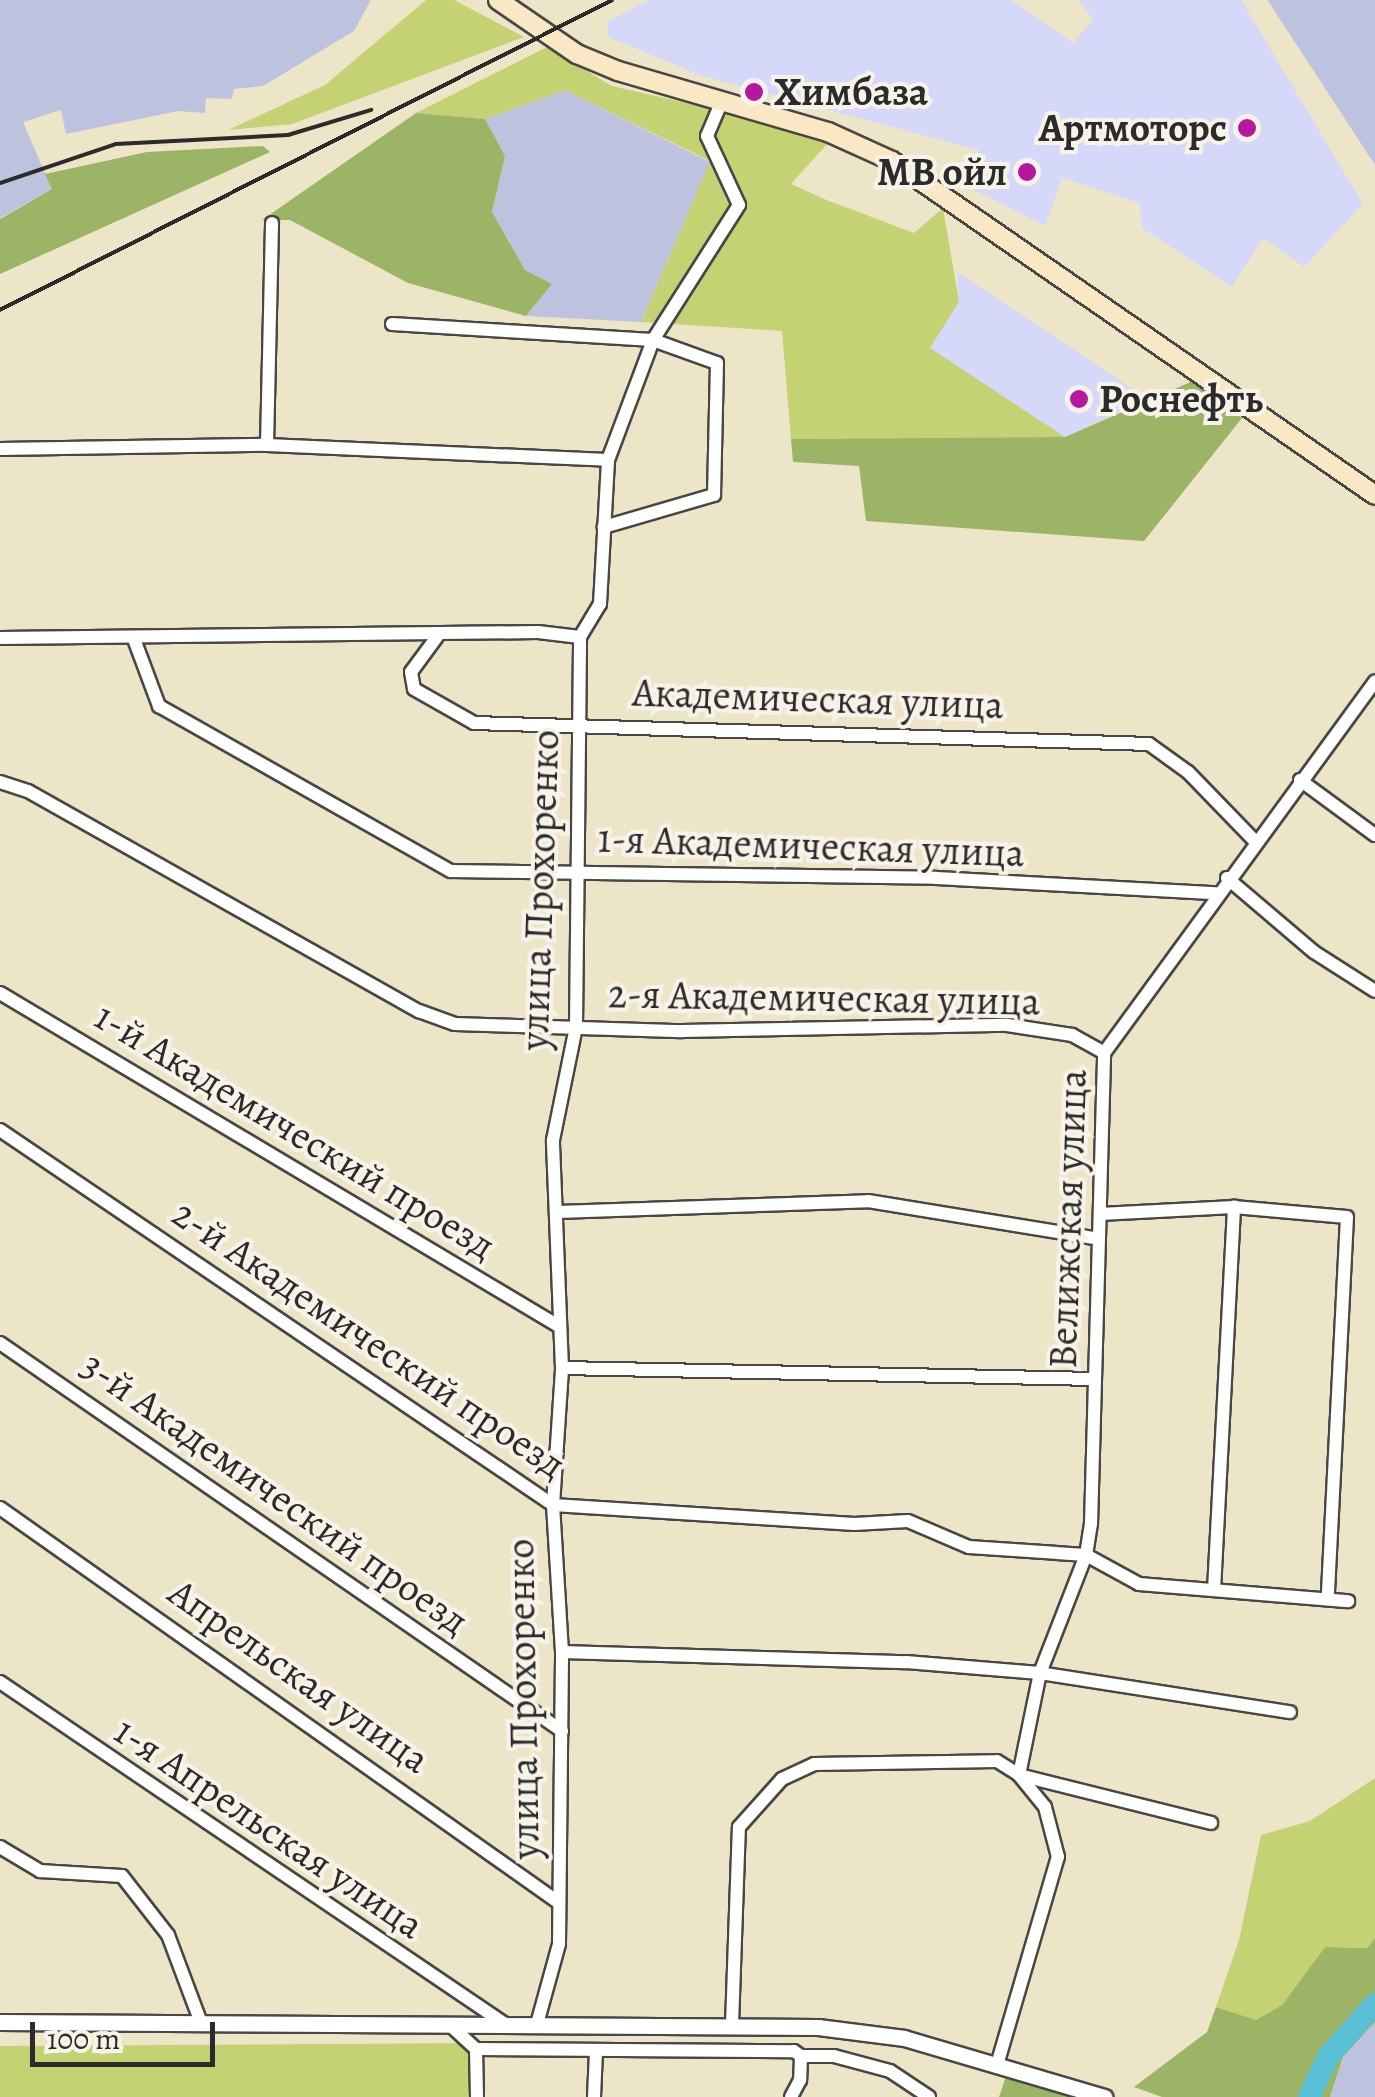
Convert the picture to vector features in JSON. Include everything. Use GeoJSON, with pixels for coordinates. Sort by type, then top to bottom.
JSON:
{"type":"FeatureCollection","features":[{"type":"Feature","properties":{"kind":"main road"},"geometry":{"type":"LineString","coordinates":[[498,0],[577,54],[828,132],[892,161],[1375,495]]}},
{"type":"Feature","properties":{"kind":"street","name":"улица Прохоренко"},"geometry":{"type":"LineString","coordinates":[[537,2024],[559,1944],[562,1652],[553,1505],[562,1368],[557,1324],[558,1212],[553,1140],[576,1027],[580,637],[600,604],[608,460],[653,340],[738,206],[707,136],[722,101]]}},
{"type":"Feature","properties":{"kind":"street"},"geometry":{"type":"LineString","coordinates":[[267,445],[272,223]]}},
{"type":"Feature","properties":{"kind":"street"},"geometry":{"type":"LineString","coordinates":[[392,324],[653,340],[718,363],[714,495],[604,527]]}},
{"type":"Feature","properties":{"kind":"street"},"geometry":{"type":"LineString","coordinates":[[0,449],[267,445],[608,460]]}},
{"type":"Feature","properties":{"kind":"street"},"geometry":{"type":"LineString","coordinates":[[0,638],[438,634],[580,637]]}},
{"type":"Feature","properties":{"kind":"street","name":"Академическая улица"},"geometry":{"type":"LineString","coordinates":[[438,634],[411,672],[414,689],[474,723],[1149,744],[1188,772],[1254,840]]}},
{"type":"Feature","properties":{"kind":"street","name":"1-я Академическая улица"},"geometry":{"type":"LineString","coordinates":[[134,639],[160,706],[450,872],[936,878],[1216,894]]}},
{"type":"Feature","properties":{"kind":"street","name":"Велижская улица"},"geometry":{"type":"LineString","coordinates":[[1019,1775],[1040,1673],[1086,1554],[1104,1054],[1254,840],[1375,681]]}},
{"type":"Feature","properties":{"kind":"street"},"geometry":{"type":"LineString","coordinates":[[1300,780],[1375,836]]}},
{"type":"Feature","properties":{"kind":"street","name":"2-я Академическая улица"},"geometry":{"type":"LineString","coordinates":[[0,782],[28,791],[419,1011],[455,1024],[1006,1025],[1072,1034],[1104,1054]]}},
{"type":"Feature","properties":{"kind":"street"},"geometry":{"type":"LineString","coordinates":[[1227,878],[1314,952],[1375,991]]}},
{"type":"Feature","properties":{"kind":"street","name":"1-й Академический проезд"},"geometry":{"type":"LineString","coordinates":[[0,993],[557,1324]]}},
{"type":"Feature","properties":{"kind":"street","name":"2-й Академический проезд"},"geometry":{"type":"LineString","coordinates":[[0,1130],[553,1505],[854,1524],[908,1521],[970,1547],[1086,1554]]}},
{"type":"Feature","properties":{"kind":"street"},"geometry":{"type":"LineString","coordinates":[[558,1212],[868,1201],[1099,1240]]}},
{"type":"Feature","properties":{"kind":"street"},"geometry":{"type":"LineString","coordinates":[[1100,1214],[1234,1208],[1347,1217],[1328,1598]]}},
{"type":"Feature","properties":{"kind":"street"},"geometry":{"type":"LineString","coordinates":[[1214,1590],[1234,1208]]}},
{"type":"Feature","properties":{"kind":"street","name":"3-й Академический проезд"},"geometry":{"type":"LineString","coordinates":[[0,1343],[562,1731]]}},
{"type":"Feature","properties":{"kind":"street"},"geometry":{"type":"LineString","coordinates":[[562,1368],[1095,1379]]}},
{"type":"Feature","properties":{"kind":"street","name":"Апрельская улица"},"geometry":{"type":"LineString","coordinates":[[0,1508],[558,1902]]}},
{"type":"Feature","properties":{"kind":"street"},"geometry":{"type":"LineString","coordinates":[[1086,1554],[1140,1584],[1348,1601]]}},
{"type":"Feature","properties":{"kind":"street"},"geometry":{"type":"LineString","coordinates":[[562,1652],[906,1662],[1040,1673],[1290,1712]]}},
{"type":"Feature","properties":{"kind":"street","name":"1-я Апрельская улица"},"geometry":{"type":"LineString","coordinates":[[0,1682],[505,2024]]}},
{"type":"Feature","properties":{"kind":"street"},"geometry":{"type":"LineString","coordinates":[[732,2024],[739,1827],[782,1778],[814,1764],[998,1761],[1019,1775],[1045,1807],[1058,1857],[997,2065]]}},
{"type":"Feature","properties":{"kind":"street"},"geometry":{"type":"LineString","coordinates":[[1019,1775],[1211,1823]]}},
{"type":"Feature","properties":{"kind":"street"},"geometry":{"type":"LineString","coordinates":[[0,1847],[40,1871],[122,1876],[168,1935],[180,1982],[202,2023]]}},
{"type":"Feature","properties":{"kind":"street"},"geometry":{"type":"LineString","coordinates":[[0,2022],[732,2024],[904,2038],[1105,2097]]}},
{"type":"Feature","properties":{"kind":"street"},"geometry":{"type":"LineString","coordinates":[[449,2024],[476,2050],[834,2056],[890,2071],[929,2097]]}},
{"type":"Feature","properties":{"kind":"street"},"geometry":{"type":"LineString","coordinates":[[476,2050],[477,2097]]}},
{"type":"Feature","properties":{"kind":"street"},"geometry":{"type":"LineString","coordinates":[[594,2097],[596,2050]]}},
{"type":"Feature","properties":{"kind":"street"},"geometry":{"type":"LineString","coordinates":[[790,2097],[800,2080],[801,2056]]}},
{"type":"Feature","properties":{"kind":"shaded area"},"geometry":{"type":"Polygon","coordinates":[[[0,0],[371,0],[354,31],[263,86],[234,89],[232,99],[206,98],[205,113],[178,111],[66,134],[61,110],[23,122],[52,189],[0,218],[0,0]]]}},
{"type":"Feature","properties":{"kind":"shaded area"},"geometry":{"type":"Polygon","coordinates":[[[649,0],[1011,0],[1073,43],[1093,19],[1078,0],[1241,0],[1363,204],[1304,267],[1263,238],[1232,287],[1142,228],[1139,203],[1057,176],[1062,179],[1045,226],[966,186],[979,150],[702,76],[608,37],[608,21],[649,0]]]}},
{"type":"Feature","properties":{"kind":"shaded area"},"geometry":{"type":"Polygon","coordinates":[[[1268,0],[1375,0],[1375,165],[1272,7],[1268,0]]]}},
{"type":"Feature","properties":{"kind":"shaded area"},"geometry":{"type":"Polygon","coordinates":[[[565,90],[710,162],[641,322],[526,316],[552,284],[525,270],[492,212],[505,156],[485,119],[565,90]]]}},
{"type":"Feature","properties":{"kind":"shaded area"},"geometry":{"type":"Polygon","coordinates":[[[957,272],[1147,399],[1065,437],[929,348],[959,302],[957,272]]]}},
{"type":"Feature","properties":{"kind":"shaded area"},"geometry":{"type":"Polygon","coordinates":[[[1375,2022],[1375,2097],[1330,2097],[1343,2057],[1375,2022]]]}},
{"type":"Feature","properties":{"kind":"green space"},"geometry":{"type":"Polygon","coordinates":[[[426,0],[454,0],[524,37],[292,124],[228,130],[325,85],[426,0]]]}},
{"type":"Feature","properties":{"kind":"green space"},"geometry":{"type":"Polygon","coordinates":[[[547,47],[612,86],[756,119],[827,144],[791,184],[824,199],[914,233],[943,208],[959,302],[930,348],[1065,437],[791,439],[782,331],[641,322],[710,161],[565,90],[485,119],[416,113],[547,47]]]}},
{"type":"Feature","properties":{"kind":"green space"},"geometry":{"type":"Polygon","coordinates":[[[416,113],[485,119],[505,156],[492,212],[525,270],[552,284],[526,316],[408,283],[290,220],[262,220],[416,113]]]}},
{"type":"Feature","properties":{"kind":"green space"},"geometry":{"type":"Polygon","coordinates":[[[263,146],[270,152],[0,274],[0,219],[52,189],[45,174],[147,152],[263,146]]]}},
{"type":"Feature","properties":{"kind":"green space"},"geometry":{"type":"Polygon","coordinates":[[[1195,380],[1242,418],[1144,541],[866,521],[859,466],[793,462],[791,439],[1065,437],[1195,380]]]}},
{"type":"Feature","properties":{"kind":"green space"},"geometry":{"type":"Polygon","coordinates":[[[1375,1778],[1375,1938],[1367,1948],[1325,1947],[1282,2005],[1256,2020],[1216,2007],[1239,1940],[1261,1835],[1310,1821],[1375,1778]]]}},
{"type":"Feature","properties":{"kind":"green space"},"geometry":{"type":"Polygon","coordinates":[[[1375,1938],[1375,2022],[1343,2057],[1330,2097],[1162,2097],[1134,2087],[1207,2032],[1216,2007],[1256,2020],[1282,2005],[1325,1947],[1367,1948],[1375,1938]]]}},
{"type":"Feature","properties":{"kind":"green space"},"geometry":{"type":"Polygon","coordinates":[[[484,2043],[483,2097],[0,2097],[0,2046],[484,2043]]]}},
{"type":"Feature","properties":{"kind":"green space"},"geometry":{"type":"Polygon","coordinates":[[[1006,2076],[1077,2097],[999,2097],[1006,2076]]]}},
{"type":"Feature","properties":{"kind":"waterway"},"geometry":{"type":"LineString","coordinates":[[1309,2097],[1328,2057],[1375,2004]]}},
{"type":"Feature","properties":{"kind":"railway"},"geometry":{"type":"LineString","coordinates":[[0,310],[612,0]]}},
{"type":"Feature","properties":{"kind":"railway"},"geometry":{"type":"LineString","coordinates":[[0,183],[116,144],[288,135],[371,110]]}},
{"type":"Feature","properties":{"kind":"place","name":"Химбаза"},"geometry":{"type":"Point","coordinates":[754,92]}},
{"type":"Feature","properties":{"kind":"place","name":"Артмоторс"},"geometry":{"type":"Point","coordinates":[1247,128]}},
{"type":"Feature","properties":{"kind":"place","name":"МВ ойл"},"geometry":{"type":"Point","coordinates":[1027,172]}},
{"type":"Feature","properties":{"kind":"place","name":"Роснефть"},"geometry":{"type":"Point","coordinates":[1079,399]}}]}
